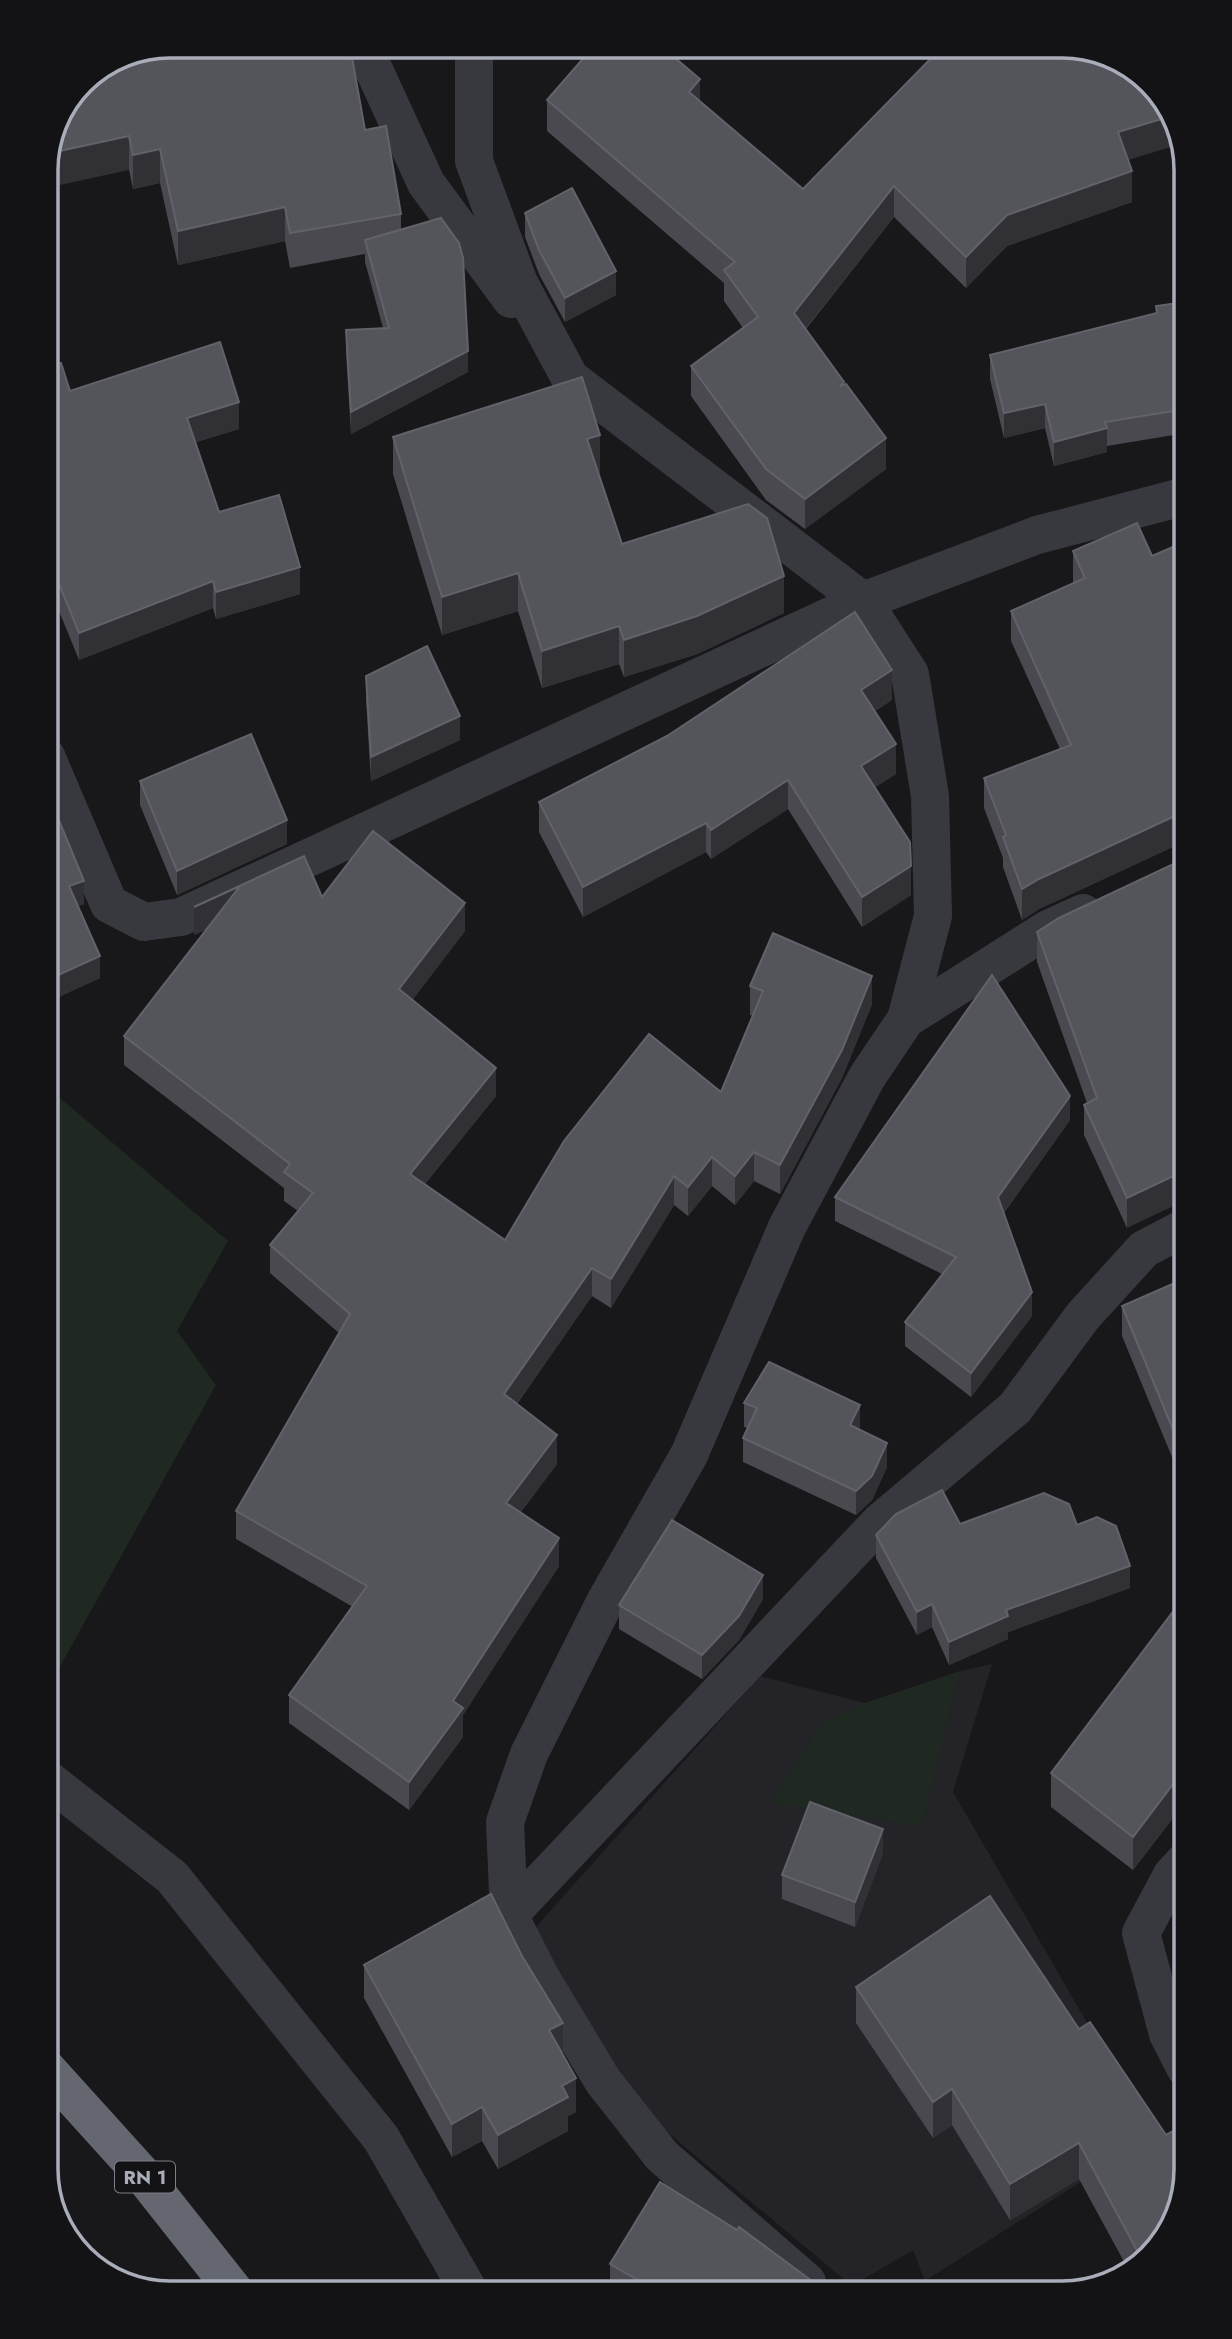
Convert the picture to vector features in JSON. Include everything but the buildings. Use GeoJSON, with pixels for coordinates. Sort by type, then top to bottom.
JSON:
{"type":"FeatureCollection","features":[{"type":"Feature","properties":{"kind":"highway","name":"RN 1"},"geometry":{"type":"LineString","coordinates":[[58,2081],[141,2173],[226,2281]]}},
{"type":"Feature","properties":{"kind":"street"},"geometry":{"type":"LineString","coordinates":[[369,58],[426,183],[570,378],[863,601],[910,674],[930,796],[933,916],[906,1018],[867,1077],[787,1227],[689,1455],[605,1602],[529,1754],[505,1822],[509,1915],[541,1978],[603,2081],[662,2156],[806,2281]]}},
{"type":"Feature","properties":{"kind":"street"},"geometry":{"type":"LineString","coordinates":[[474,58],[474,161],[519,283],[570,378]]}},
{"type":"Feature","properties":{"kind":"street"},"geometry":{"type":"LineString","coordinates":[[58,784],[109,904],[144,922],[181,917],[863,601],[1037,535],[1174,499]]}},
{"type":"Feature","properties":{"kind":"street"},"geometry":{"type":"LineString","coordinates":[[906,1018],[1048,929],[1111,900]]}},
{"type":"Feature","properties":{"kind":"street"},"geometry":{"type":"LineString","coordinates":[[509,1915],[880,1522],[1015,1408],[1083,1316],[1144,1249],[1174,1233]]}},
{"type":"Feature","properties":{"kind":"street"},"geometry":{"type":"LineString","coordinates":[[58,1787],[172,1877],[381,2138],[463,2281]]}},
{"type":"Feature","properties":{"kind":"street"},"geometry":{"type":"LineString","coordinates":[[1174,1873],[1141,1933],[1168,2034],[1174,2046]]}},
{"type":"Feature","properties":{"kind":"shaded area"},"geometry":{"type":"Polygon","coordinates":[[[58,1096],[228,1241],[177,1331],[216,1385],[58,1670],[58,1096]]]}},
{"type":"Feature","properties":{"kind":"shaded area"},"geometry":{"type":"Polygon","coordinates":[[[992,1664],[953,1792],[1153,2136],[925,2281],[913,2250],[860,2281],[846,2281],[625,2097],[534,1929],[760,1676],[865,1703],[960,1671],[992,1664]]]}},
{"type":"Feature","properties":{"kind":"shaded area"},"geometry":{"type":"Polygon","coordinates":[[[960,1671],[922,1826],[770,1803],[823,1722],[865,1703],[960,1671]]]}}]}
